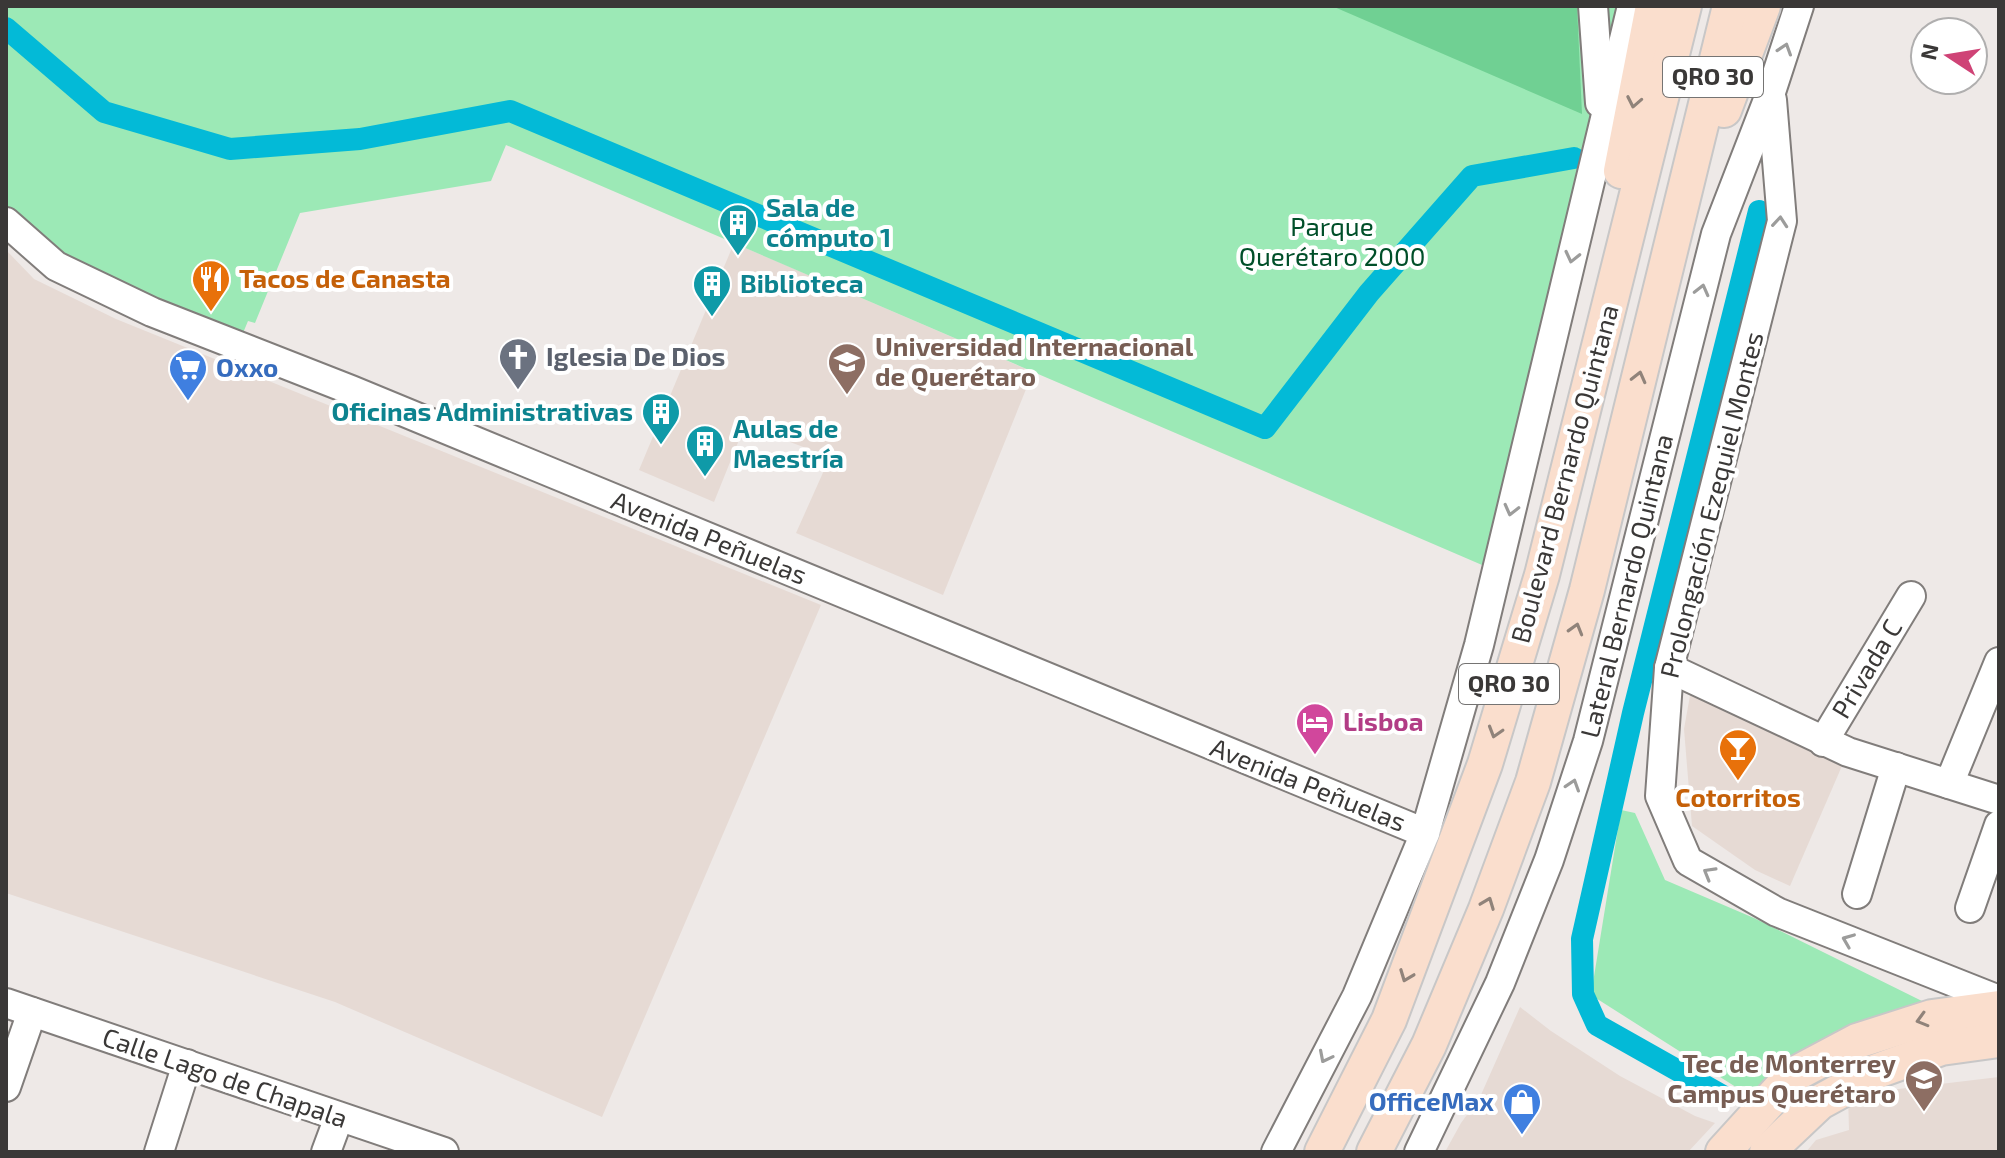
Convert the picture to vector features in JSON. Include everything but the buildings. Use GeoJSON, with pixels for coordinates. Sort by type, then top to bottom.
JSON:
{"type":"FeatureCollection","features":[{"type":"Feature","properties":{"kind":"main road"},"geometry":{"type":"LineString","coordinates":[[1619,143],[1653,6]]}},
{"type":"Feature","properties":{"kind":"main road","name":"QRO 30"},"geometry":{"type":"LineString","coordinates":[[1619,143],[1684,6]]}},
{"type":"Feature","properties":{"kind":"main road","name":"Boulevard Bernardo Quintana"},"geometry":{"type":"LineString","coordinates":[[1374,1152],[1429,1045],[1486,909],[1533,782],[1587,590],[1667,260],[1702,150],[1730,6]]}},
{"type":"Feature","properties":{"kind":"main road"},"geometry":{"type":"LineString","coordinates":[[1702,150],[1763,6]]}},
{"type":"Feature","properties":{"kind":"main road","name":"Boulevard Bernardo Quintana"},"geometry":{"type":"LineString","coordinates":[[1322,1152],[1389,1020],[1485,764],[1542,575],[1599,347],[1619,143]]}},
{"type":"Feature","properties":{"kind":"main road"},"geometry":{"type":"LineString","coordinates":[[1723,1152],[1793,1075],[1857,1041],[1932,1017],[1999,1008]]}},
{"type":"Feature","properties":{"kind":"main road"},"geometry":{"type":"LineString","coordinates":[[1767,1152],[1820,1102],[1877,1071],[1941,1048],[1999,1040]]}},
{"type":"Feature","properties":{"kind":"street"},"geometry":{"type":"LineString","coordinates":[[1593,6],[1619,143]]}},
{"type":"Feature","properties":{"kind":"street"},"geometry":{"type":"LineString","coordinates":[[1619,143],[1632,6]]}},
{"type":"Feature","properties":{"kind":"street","name":"Lateral Bernardo Quintana"},"geometry":{"type":"LineString","coordinates":[[1419,1152],[1500,983],[1549,860],[1588,741],[1716,234],[1771,92],[1799,6]]}},
{"type":"Feature","properties":{"kind":"street","name":"Prolongación Ezequiel Montes"},"geometry":{"type":"LineString","coordinates":[[1771,92],[1782,221],[1669,668],[1660,796],[1688,861],[1777,912],[1999,1000]]}},
{"type":"Feature","properties":{"kind":"street"},"geometry":{"type":"LineString","coordinates":[[1276,1152],[1357,996],[1425,833],[1615,189]]}},
{"type":"Feature","properties":{"kind":"street","name":"Avenida Peñuelas"},"geometry":{"type":"LineString","coordinates":[[6,222],[56,266],[152,312],[365,396],[1425,833]]}},
{"type":"Feature","properties":{"kind":"street","name":"Privada C"},"geometry":{"type":"LineString","coordinates":[[1823,742],[1911,596]]}},
{"type":"Feature","properties":{"kind":"street"},"geometry":{"type":"LineString","coordinates":[[1949,784],[1999,662]]}},
{"type":"Feature","properties":{"kind":"street"},"geometry":{"type":"LineString","coordinates":[[1669,668],[1823,742],[1999,800]]}},
{"type":"Feature","properties":{"kind":"street"},"geometry":{"type":"LineString","coordinates":[[1857,894],[1896,767]]}},
{"type":"Feature","properties":{"kind":"street"},"geometry":{"type":"LineString","coordinates":[[1970,908],[1999,825]]}},
{"type":"Feature","properties":{"kind":"street"},"geometry":{"type":"LineString","coordinates":[[6,1087],[19,1007]]}},
{"type":"Feature","properties":{"kind":"street","name":"Calle Lago de Chapala"},"geometry":{"type":"LineString","coordinates":[[19,1007],[444,1152]]}},
{"type":"Feature","properties":{"kind":"street"},"geometry":{"type":"LineString","coordinates":[[159,1152],[187,1064]]}},
{"type":"Feature","properties":{"kind":"street"},"geometry":{"type":"LineString","coordinates":[[326,1152],[339,1117]]}},
{"type":"Feature","properties":{"kind":"shaded area","name":"Universidad Internacional de Querétaro"},"geometry":{"type":"Polygon","coordinates":[[[734,243],[1033,372],[943,595],[796,533],[830,457],[745,425],[714,502],[639,470],[734,243]]]}},
{"type":"Feature","properties":{"kind":"shaded area"},"geometry":{"type":"Polygon","coordinates":[[[6,250],[34,279],[116,319],[821,605],[602,1117],[335,1002],[6,893],[6,250]]]}},
{"type":"Feature","properties":{"kind":"shaded area"},"geometry":{"type":"Polygon","coordinates":[[[1693,679],[1848,752],[1790,886],[1755,870],[1692,826],[1684,729],[1693,679]]]}},
{"type":"Feature","properties":{"kind":"shaded area"},"geometry":{"type":"Polygon","coordinates":[[[1520,1007],[1620,1076],[1695,1116],[1715,1123],[1688,1152],[1445,1152],[1480,1097],[1520,1007]]]}},
{"type":"Feature","properties":{"kind":"shaded area","name":"Tec de Monterrey Campus Querétaro"},"geometry":{"type":"Polygon","coordinates":[[[1999,1077],[1999,1152],[1806,1152],[1816,1140],[1849,1130],[1848,1095],[1999,1077]]]}},
{"type":"Feature","properties":{"kind":"green space","name":"Parque Querétaro 2000"},"geometry":{"type":"Polygon","coordinates":[[[6,6],[1617,6],[1599,77],[1496,571],[506,145],[491,181],[300,213],[255,323],[248,321],[238,345],[150,317],[6,219],[6,6]]]}},
{"type":"Feature","properties":{"kind":"green space"},"geometry":{"type":"Polygon","coordinates":[[[1332,6],[1577,6],[1582,114],[1332,6]]]}},
{"type":"Feature","properties":{"kind":"green space"},"geometry":{"type":"Polygon","coordinates":[[[1621,810],[1635,813],[1665,880],[1754,918],[1926,1003],[1750,1096],[1591,995],[1621,810]]]}},
{"type":"Feature","properties":{"kind":"waterway"},"geometry":{"type":"LineString","coordinates":[[6,28],[104,112],[230,149],[360,139],[510,111],[1265,428],[1369,293],[1472,176],[1574,158]]}},
{"type":"Feature","properties":{"kind":"waterway"},"geometry":{"type":"LineString","coordinates":[[1723,1096],[1597,1025],[1583,994],[1582,939],[1633,713],[1759,211]]}},
{"type":"Feature","properties":{"kind":"place","name":"Sala de cómputo 1"},"geometry":{"type":"Point","coordinates":[738,257]}},
{"type":"Feature","properties":{"kind":"place","name":"Tacos de Canasta"},"geometry":{"type":"Point","coordinates":[211,313]}},
{"type":"Feature","properties":{"kind":"place","name":"Biblioteca"},"geometry":{"type":"Point","coordinates":[712,318]}},
{"type":"Feature","properties":{"kind":"place","name":"Iglesia De Dios"},"geometry":{"type":"Point","coordinates":[518,391]}},
{"type":"Feature","properties":{"kind":"place","name":"Universidad Internacional de Querétaro"},"geometry":{"type":"Point","coordinates":[847,396]}},
{"type":"Feature","properties":{"kind":"place","name":"Oxxo"},"geometry":{"type":"Point","coordinates":[188,402]}},
{"type":"Feature","properties":{"kind":"place","name":"Oficinas Administrativas"},"geometry":{"type":"Point","coordinates":[661,446]}},
{"type":"Feature","properties":{"kind":"place","name":"Aulas de Maestría"},"geometry":{"type":"Point","coordinates":[705,478]}},
{"type":"Feature","properties":{"kind":"place","name":"Lisboa"},"geometry":{"type":"Point","coordinates":[1315,756]}},
{"type":"Feature","properties":{"kind":"place","name":"Cotorritos"},"geometry":{"type":"Point","coordinates":[1738,782]}},
{"type":"Feature","properties":{"kind":"place","name":"Tec de Monterrey Campus Querétaro"},"geometry":{"type":"Point","coordinates":[1924,1113]}},
{"type":"Feature","properties":{"kind":"place","name":"OfficeMax"},"geometry":{"type":"Point","coordinates":[1522,1136]}}]}
